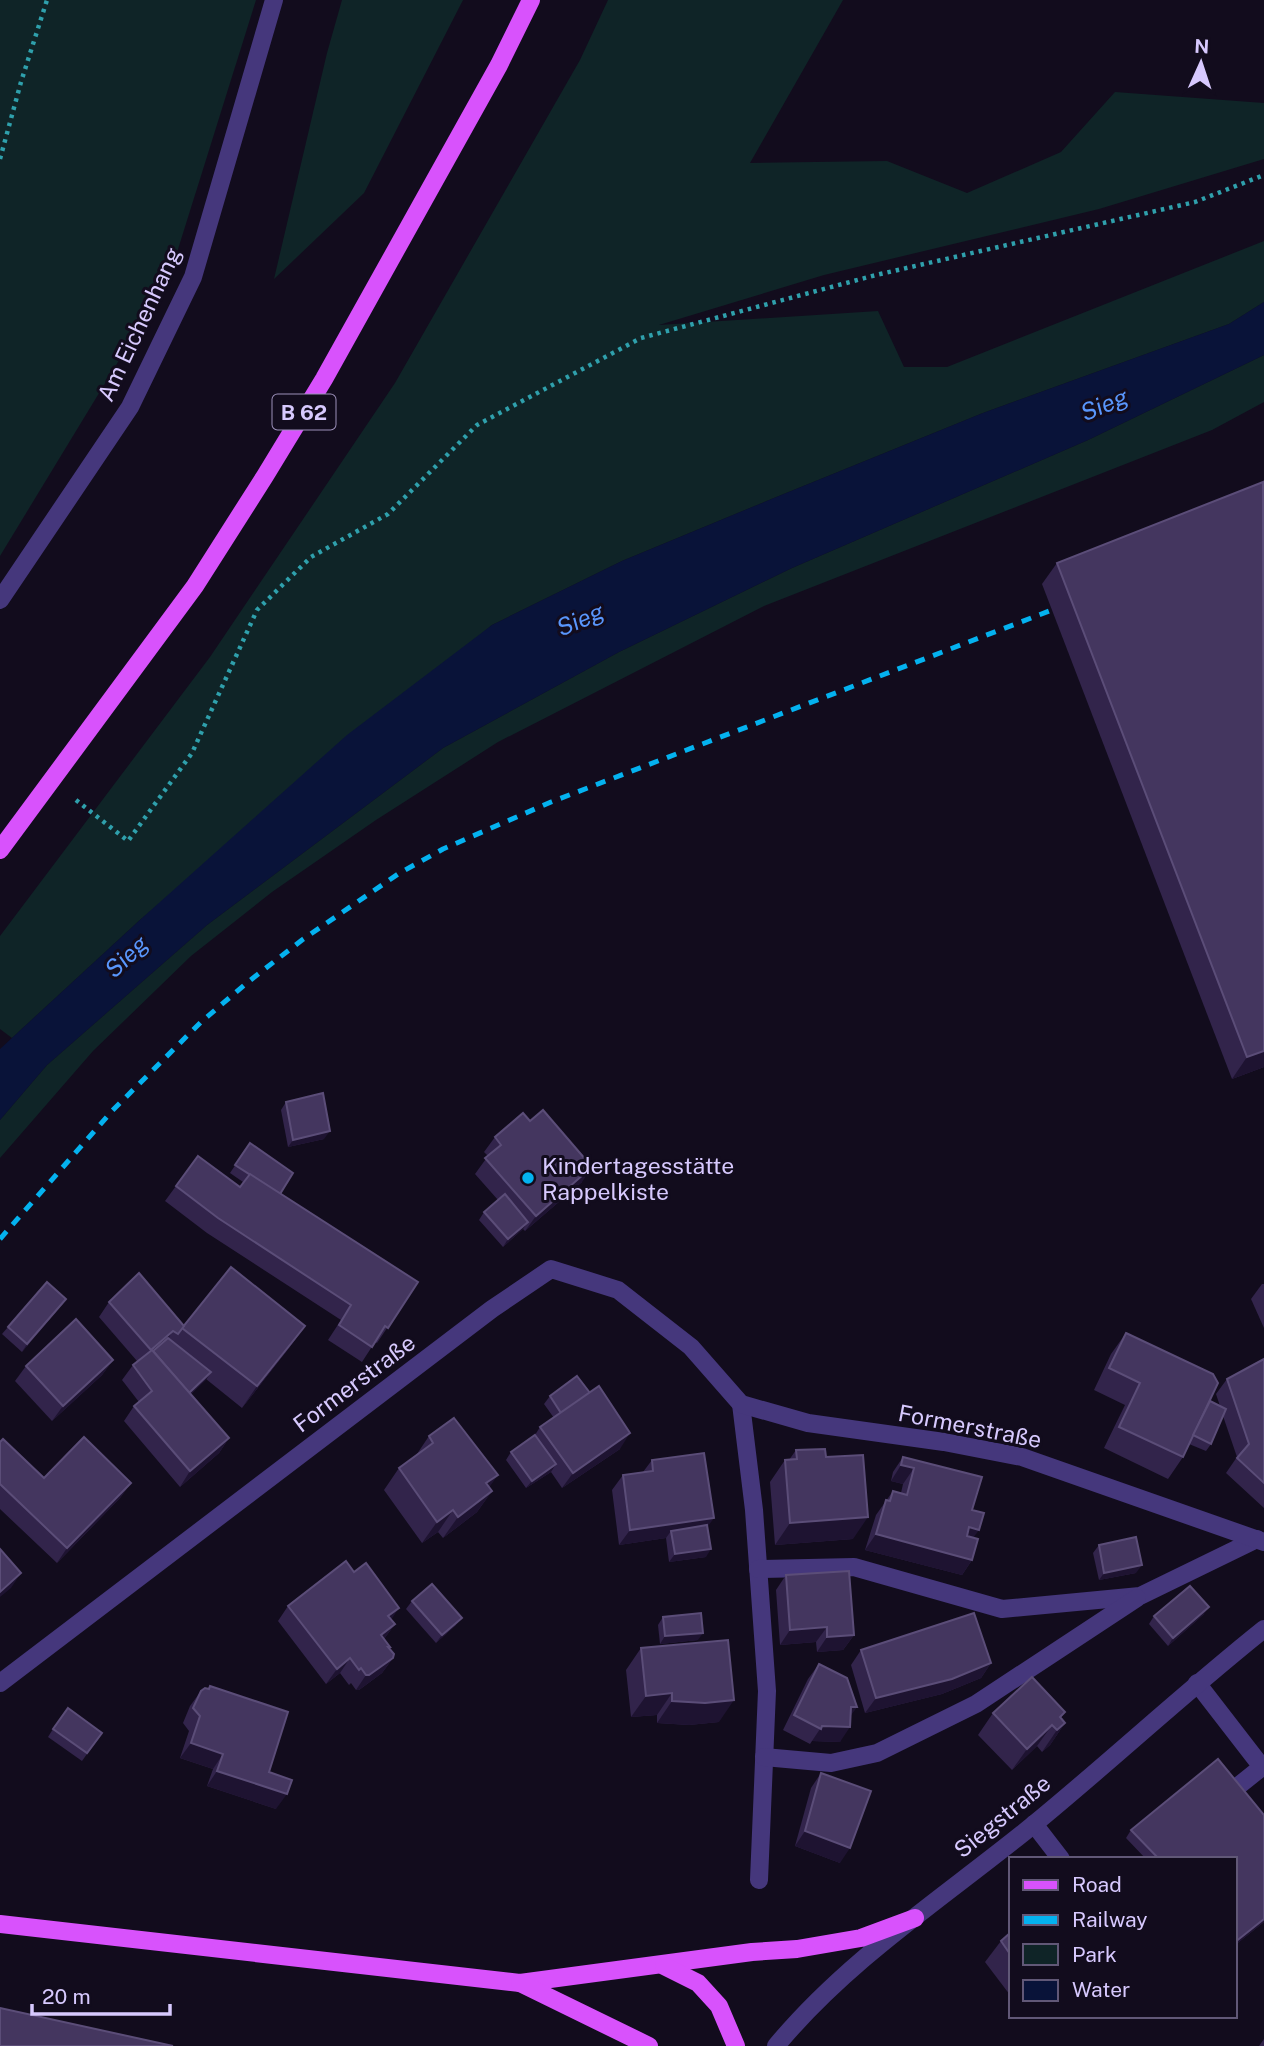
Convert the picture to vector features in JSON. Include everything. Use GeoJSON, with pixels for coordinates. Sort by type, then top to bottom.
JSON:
{"type":"FeatureCollection","features":[{"type":"Feature","properties":{"kind":"main road","name":"B 62"},"geometry":{"type":"LineString","coordinates":[[0,850],[195,586],[265,476],[324,379],[499,65],[531,0]]}},
{"type":"Feature","properties":{"kind":"main road"},"geometry":{"type":"LineString","coordinates":[[0,1924],[520,1983],[664,1966],[752,1952],[797,1949],[861,1938],[915,1918]]}},
{"type":"Feature","properties":{"kind":"main road"},"geometry":{"type":"LineString","coordinates":[[664,1966],[698,1983],[712,1998],[719,2006],[736,2046]]}},
{"type":"Feature","properties":{"kind":"main road"},"geometry":{"type":"LineString","coordinates":[[520,1983],[649,2046]]}},
{"type":"Feature","properties":{"kind":"street","name":"Am Eichenhang"},"geometry":{"type":"LineString","coordinates":[[0,600],[130,407],[193,277],[274,0]]}},
{"type":"Feature","properties":{"kind":"street","name":"Formerstraße"},"geometry":{"type":"LineString","coordinates":[[0,1683],[492,1309],[551,1269],[618,1290],[691,1347],[741,1404],[808,1423],[944,1441],[1022,1457],[1260,1541]]}},
{"type":"Feature","properties":{"kind":"street"},"geometry":{"type":"LineString","coordinates":[[741,1404],[754,1510],[767,1691],[759,1880]]}},
{"type":"Feature","properties":{"kind":"street"},"geometry":{"type":"LineString","coordinates":[[764,1757],[831,1763],[877,1753],[975,1704],[1140,1596],[1260,1541]]}},
{"type":"Feature","properties":{"kind":"street"},"geometry":{"type":"LineString","coordinates":[[758,1569],[854,1567],[1002,1609],[1140,1596]]}},
{"type":"Feature","properties":{"kind":"street","name":"Siegstraße"},"geometry":{"type":"LineString","coordinates":[[776,2046],[850,1971],[1034,1824],[1196,1683],[1264,1629]]}},
{"type":"Feature","properties":{"kind":"street"},"geometry":{"type":"LineString","coordinates":[[1196,1683],[1262,1767],[1232,1791]]}},
{"type":"Feature","properties":{"kind":"street"},"geometry":{"type":"LineString","coordinates":[[1034,1824],[1059,1857]]}},
{"type":"Feature","properties":{"kind":"path"},"geometry":{"type":"LineString","coordinates":[[0,159],[47,0]]}},
{"type":"Feature","properties":{"kind":"path"},"geometry":{"type":"LineString","coordinates":[[72,796],[128,841],[192,753],[257,610],[311,557],[388,514],[477,425],[641,338],[876,275],[1195,202],[1264,176]]}},
{"type":"Feature","properties":{"kind":"green space"},"geometry":{"type":"Polygon","coordinates":[[[0,0],[256,0],[169,278],[0,556],[0,0]]]}},
{"type":"Feature","properties":{"kind":"green space"},"geometry":{"type":"Polygon","coordinates":[[[342,0],[463,0],[364,193],[274,279],[327,53],[342,0]]]}},
{"type":"Feature","properties":{"kind":"green space"},"geometry":{"type":"Polygon","coordinates":[[[608,0],[843,0],[750,163],[887,161],[967,193],[1061,152],[1115,92],[1264,103],[1264,159],[1099,209],[824,275],[659,325],[878,311],[904,367],[947,367],[1264,241],[1264,302],[1229,324],[983,413],[622,561],[492,625],[141,919],[12,1038],[0,1029],[0,936],[210,657],[395,383],[580,60],[608,0]]]}},
{"type":"Feature","properties":{"kind":"green space"},"geometry":{"type":"Polygon","coordinates":[[[1264,355],[1264,402],[1212,430],[764,606],[498,742],[376,820],[272,892],[191,956],[93,1051],[0,1158],[0,1120],[47,1065],[207,925],[443,748],[619,652],[792,568],[1088,440],[1264,355]]]}},
{"type":"Feature","properties":{"kind":"water","name":"Sieg"},"geometry":{"type":"Polygon","coordinates":[[[1264,302],[1264,355],[1088,440],[792,568],[619,652],[443,748],[207,925],[47,1065],[0,1120],[0,1049],[347,735],[492,625],[622,561],[983,413],[1229,324],[1264,302]]]}},
{"type":"Feature","properties":{"kind":"building"},"geometry":{"type":"Polygon","coordinates":[[[1263,482],[1264,1051],[1247,1057],[1057,563],[1263,482]]]}},
{"type":"Feature","properties":{"kind":"building"},"geometry":{"type":"Polygon","coordinates":[[[323,1093],[330,1131],[293,1140],[286,1102],[323,1093]]]}},
{"type":"Feature","properties":{"kind":"building","name":"Kindertagesstätte Rappelkiste"},"geometry":{"type":"Polygon","coordinates":[[[543,1110],[592,1167],[536,1216],[485,1158],[501,1145],[495,1137],[523,1113],[530,1121],[543,1110]]]}},
{"type":"Feature","properties":{"kind":"building"},"geometry":{"type":"Polygon","coordinates":[[[250,1143],[293,1173],[280,1194],[235,1165],[250,1143]]]}},
{"type":"Feature","properties":{"kind":"building"},"geometry":{"type":"Polygon","coordinates":[[[198,1156],[240,1187],[250,1174],[418,1282],[372,1347],[339,1325],[351,1305],[218,1218],[176,1186],[198,1156]]]}},
{"type":"Feature","properties":{"kind":"building"},"geometry":{"type":"Polygon","coordinates":[[[505,1194],[528,1222],[508,1239],[484,1212],[505,1194]]]}},
{"type":"Feature","properties":{"kind":"building"},"geometry":{"type":"Polygon","coordinates":[[[231,1267],[305,1326],[257,1386],[182,1328],[231,1267]]]}},
{"type":"Feature","properties":{"kind":"building"},"geometry":{"type":"Polygon","coordinates":[[[139,1273],[184,1326],[178,1334],[173,1331],[151,1350],[109,1302],[139,1273]]]}},
{"type":"Feature","properties":{"kind":"building"},"geometry":{"type":"Polygon","coordinates":[[[47,1282],[66,1299],[27,1344],[8,1327],[47,1282]]]}},
{"type":"Feature","properties":{"kind":"building"},"geometry":{"type":"Polygon","coordinates":[[[76,1319],[113,1360],[63,1406],[26,1366],[76,1319]]]}},
{"type":"Feature","properties":{"kind":"building"},"geometry":{"type":"Polygon","coordinates":[[[1126,1333],[1213,1374],[1218,1383],[1183,1457],[1119,1427],[1140,1383],[1109,1368],[1126,1333]]]}},
{"type":"Feature","properties":{"kind":"building"},"geometry":{"type":"Polygon","coordinates":[[[168,1338],[211,1372],[189,1393],[153,1351],[168,1338]]]}},
{"type":"Feature","properties":{"kind":"building"},"geometry":{"type":"Polygon","coordinates":[[[152,1350],[229,1438],[190,1471],[134,1406],[152,1391],[133,1365],[152,1350]]]}},
{"type":"Feature","properties":{"kind":"building"},"geometry":{"type":"Polygon","coordinates":[[[1264,1359],[1264,1483],[1237,1458],[1249,1444],[1227,1379],[1264,1359]]]}},
{"type":"Feature","properties":{"kind":"building"},"geometry":{"type":"Polygon","coordinates":[[[577,1376],[590,1393],[561,1413],[550,1396],[577,1376]]]}},
{"type":"Feature","properties":{"kind":"building"},"geometry":{"type":"Polygon","coordinates":[[[599,1386],[630,1433],[573,1473],[540,1427],[599,1386]]]}},
{"type":"Feature","properties":{"kind":"building"},"geometry":{"type":"Polygon","coordinates":[[[1210,1401],[1226,1409],[1211,1444],[1193,1435],[1210,1401]]]}},
{"type":"Feature","properties":{"kind":"building"},"geometry":{"type":"Polygon","coordinates":[[[454,1418],[498,1475],[486,1483],[492,1491],[458,1517],[453,1510],[437,1522],[399,1468],[433,1443],[429,1436],[454,1418]]]}},
{"type":"Feature","properties":{"kind":"building"},"geometry":{"type":"Polygon","coordinates":[[[535,1435],[556,1464],[532,1481],[511,1452],[535,1435]]]}},
{"type":"Feature","properties":{"kind":"building"},"geometry":{"type":"Polygon","coordinates":[[[84,1437],[131,1483],[67,1548],[0,1484],[0,1442],[3,1439],[44,1478],[84,1437]]]}},
{"type":"Feature","properties":{"kind":"building"},"geometry":{"type":"Polygon","coordinates":[[[825,1449],[826,1457],[863,1455],[868,1517],[790,1523],[785,1460],[797,1459],[796,1450],[825,1449]]]}},
{"type":"Feature","properties":{"kind":"building"},"geometry":{"type":"Polygon","coordinates":[[[704,1453],[714,1518],[630,1530],[623,1475],[653,1471],[652,1460],[704,1453]]]}},
{"type":"Feature","properties":{"kind":"building"},"geometry":{"type":"Polygon","coordinates":[[[903,1457],[982,1477],[972,1510],[984,1513],[979,1530],[969,1527],[967,1536],[978,1539],[972,1560],[876,1534],[886,1500],[890,1501],[893,1491],[907,1495],[914,1468],[901,1465],[903,1457]]]}},
{"type":"Feature","properties":{"kind":"building"},"geometry":{"type":"Polygon","coordinates":[[[707,1525],[711,1549],[675,1554],[671,1531],[707,1525]]]}},
{"type":"Feature","properties":{"kind":"building"},"geometry":{"type":"Polygon","coordinates":[[[1136,1537],[1142,1565],[1104,1573],[1099,1545],[1136,1537]]]}},
{"type":"Feature","properties":{"kind":"building"},"geometry":{"type":"Polygon","coordinates":[[[0,1549],[21,1573],[0,1592],[0,1549]]]}},
{"type":"Feature","properties":{"kind":"building"},"geometry":{"type":"Polygon","coordinates":[[[346,1561],[354,1572],[366,1563],[399,1608],[388,1616],[395,1624],[381,1635],[394,1654],[393,1658],[369,1675],[361,1668],[359,1670],[350,1658],[337,1669],[288,1606],[346,1561]]]}},
{"type":"Feature","properties":{"kind":"building"},"geometry":{"type":"Polygon","coordinates":[[[849,1571],[854,1635],[827,1637],[827,1627],[790,1630],[786,1575],[849,1571]]]}},
{"type":"Feature","properties":{"kind":"building"},"geometry":{"type":"Polygon","coordinates":[[[432,1584],[462,1618],[442,1635],[412,1601],[432,1584]]]}},
{"type":"Feature","properties":{"kind":"building"},"geometry":{"type":"Polygon","coordinates":[[[1190,1586],[1209,1607],[1173,1638],[1154,1616],[1190,1586]]]}},
{"type":"Feature","properties":{"kind":"building"},"geometry":{"type":"Polygon","coordinates":[[[701,1613],[703,1633],[665,1636],[663,1617],[701,1613]]]}},
{"type":"Feature","properties":{"kind":"building"},"geometry":{"type":"Polygon","coordinates":[[[974,1613],[991,1663],[952,1679],[876,1698],[861,1650],[974,1613]]]}},
{"type":"Feature","properties":{"kind":"building"},"geometry":{"type":"Polygon","coordinates":[[[728,1640],[734,1700],[705,1703],[672,1701],[672,1693],[646,1696],[641,1648],[728,1640]]]}},
{"type":"Feature","properties":{"kind":"building"},"geometry":{"type":"Polygon","coordinates":[[[819,1664],[847,1678],[857,1707],[851,1707],[850,1727],[822,1726],[821,1729],[794,1715],[819,1664]]]}},
{"type":"Feature","properties":{"kind":"building"},"geometry":{"type":"Polygon","coordinates":[[[1032,1677],[1065,1712],[1060,1717],[1065,1723],[1057,1730],[1052,1725],[1027,1749],[993,1713],[1032,1677]]]}},
{"type":"Feature","properties":{"kind":"building"},"geometry":{"type":"Polygon","coordinates":[[[210,1686],[288,1712],[269,1772],[292,1780],[287,1794],[217,1771],[223,1754],[191,1743],[200,1716],[193,1708],[201,1691],[209,1689],[210,1686]]]}},
{"type":"Feature","properties":{"kind":"building"},"geometry":{"type":"Polygon","coordinates":[[[68,1708],[102,1733],[87,1753],[53,1729],[68,1708]]]}},
{"type":"Feature","properties":{"kind":"building"},"geometry":{"type":"Polygon","coordinates":[[[1218,1759],[1264,1815],[1264,1919],[1236,1941],[1236,1857],[1157,1857],[1131,1830],[1218,1759]]]}},
{"type":"Feature","properties":{"kind":"building"},"geometry":{"type":"Polygon","coordinates":[[[821,1773],[871,1791],[850,1848],[805,1831],[821,1773]]]}},
{"type":"Feature","properties":{"kind":"building"},"geometry":{"type":"Polygon","coordinates":[[[1009,1934],[1009,1953],[1001,1941],[1009,1934]]]}},
{"type":"Feature","properties":{"kind":"building"},"geometry":{"type":"Polygon","coordinates":[[[0,2008],[173,2046],[0,2046],[0,2008]]]}},
{"type":"Feature","properties":{"kind":"railway"},"geometry":{"type":"LineString","coordinates":[[0,1239],[112,1111],[201,1022],[302,940],[398,874],[443,849],[551,802],[1052,610]]}},
{"type":"Feature","properties":{"kind":"place","name":"Kindertagesstätte Rappelkiste"},"geometry":{"type":"Point","coordinates":[528,1178]}}]}
